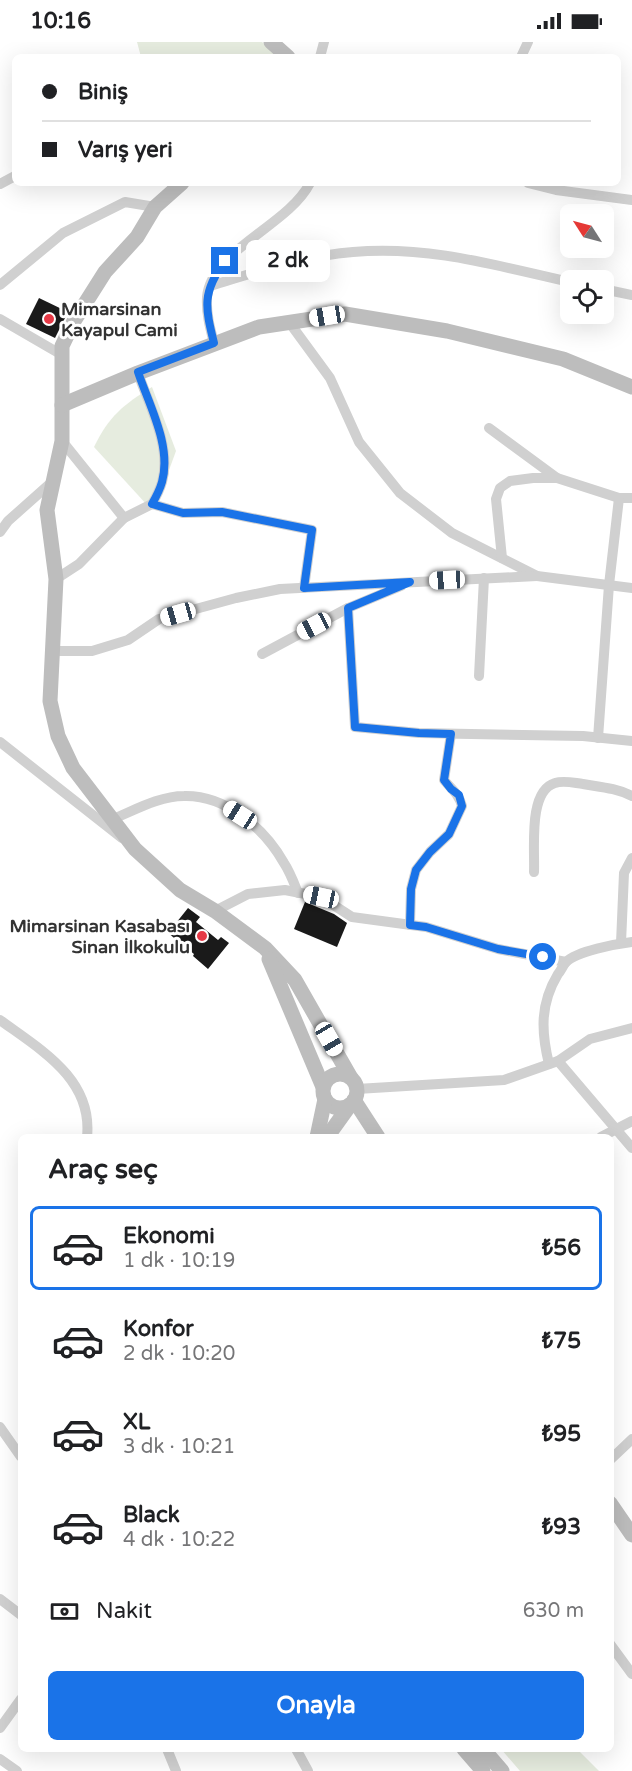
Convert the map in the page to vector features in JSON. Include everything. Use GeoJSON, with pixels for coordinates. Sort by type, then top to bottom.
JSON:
{"type":"FeatureCollection","features":[{"type":"Feature","properties":{"kind":"street"},"geometry":{"type":"LineString","coordinates":[[135,849],[73,768],[58,736],[50,700],[56,579],[47,510],[62,441],[62,346],[74,321],[105,272],[137,237],[155,207],[179,186]]}},
{"type":"Feature","properties":{"kind":"street"},"geometry":{"type":"LineString","coordinates":[[214,343],[207,315],[207,296],[213,277],[225,261],[290,210],[308,186]]}},
{"type":"Feature","properties":{"kind":"street"},"geometry":{"type":"LineString","coordinates":[[540,186],[632,200]]}},
{"type":"Feature","properties":{"kind":"street"},"geometry":{"type":"LineString","coordinates":[[0,285],[63,232],[124,202],[155,207]]}},
{"type":"Feature","properties":{"kind":"street"},"geometry":{"type":"LineString","coordinates":[[210,286],[280,265],[352,252],[402,250],[481,261],[560,280]]}},
{"type":"Feature","properties":{"kind":"street"},"geometry":{"type":"LineString","coordinates":[[614,291],[632,295]]}},
{"type":"Feature","properties":{"kind":"street"},"geometry":{"type":"LineString","coordinates":[[62,405],[138,372],[259,327],[345,314],[447,331],[563,359],[632,387]]}},
{"type":"Feature","properties":{"kind":"street"},"geometry":{"type":"LineString","coordinates":[[0,319],[62,355]]}},
{"type":"Feature","properties":{"kind":"street"},"geometry":{"type":"LineString","coordinates":[[289,322],[330,378],[359,442],[400,493],[452,533],[537,576]]}},
{"type":"Feature","properties":{"kind":"street"},"geometry":{"type":"LineString","coordinates":[[56,579],[79,564],[124,518],[152,504],[162,481],[164,457],[159,434],[138,372]]}},
{"type":"Feature","properties":{"kind":"street"},"geometry":{"type":"LineString","coordinates":[[489,428],[557,478]]}},
{"type":"Feature","properties":{"kind":"street"},"geometry":{"type":"LineString","coordinates":[[62,441],[124,518]]}},
{"type":"Feature","properties":{"kind":"street"},"geometry":{"type":"LineString","coordinates":[[502,558],[496,499],[500,488],[510,481],[557,478],[619,498],[632,498]]}},
{"type":"Feature","properties":{"kind":"street"},"geometry":{"type":"LineString","coordinates":[[0,532],[8,521],[53,481]]}},
{"type":"Feature","properties":{"kind":"street"},"geometry":{"type":"LineString","coordinates":[[598,738],[609,585],[619,498]]}},
{"type":"Feature","properties":{"kind":"street"},"geometry":{"type":"LineString","coordinates":[[152,504],[183,513],[222,512],[312,530],[304,588]]}},
{"type":"Feature","properties":{"kind":"street"},"geometry":{"type":"LineString","coordinates":[[53,651],[92,651],[128,640],[159,619],[236,598],[280,589],[537,576],[632,588]]}},
{"type":"Feature","properties":{"kind":"street"},"geometry":{"type":"LineString","coordinates":[[479,676],[484,578]]}},
{"type":"Feature","properties":{"kind":"street"},"geometry":{"type":"LineString","coordinates":[[262,654],[348,608],[410,582]]}},
{"type":"Feature","properties":{"kind":"street"},"geometry":{"type":"LineString","coordinates":[[348,608],[355,727],[419,733],[632,741]]}},
{"type":"Feature","properties":{"kind":"street"},"geometry":{"type":"LineString","coordinates":[[410,925],[411,889],[416,870],[430,852],[449,834],[462,806],[459,795],[444,780],[451,734]]}},
{"type":"Feature","properties":{"kind":"street"},"geometry":{"type":"LineString","coordinates":[[0,742],[135,849],[180,890],[215,911],[265,948],[295,980],[376,1134]]}},
{"type":"Feature","properties":{"kind":"street"},"geometry":{"type":"LineString","coordinates":[[534,872],[536,808],[546,787],[553,783],[568,782],[619,790],[632,796]]}},
{"type":"Feature","properties":{"kind":"street"},"geometry":{"type":"LineString","coordinates":[[113,819],[147,805],[182,796],[203,798],[222,804],[240,815],[265,836],[284,862],[298,893]]}},
{"type":"Feature","properties":{"kind":"street"},"geometry":{"type":"LineString","coordinates":[[215,911],[248,894],[285,890],[321,897],[352,917],[426,927],[498,949],[566,962],[606,945],[626,942],[624,873],[632,858]]}},
{"type":"Feature","properties":{"kind":"street"},"geometry":{"type":"LineString","coordinates":[[265,948],[324,1093],[333,1107],[339,1108],[353,1093],[504,1080],[553,1062],[590,1040],[632,1028]]}},
{"type":"Feature","properties":{"kind":"street"},"geometry":{"type":"LineString","coordinates":[[566,962],[552,985],[544,1011],[543,1038],[553,1062],[617,1128],[632,1148]]}},
{"type":"Feature","properties":{"kind":"street"},"geometry":{"type":"LineString","coordinates":[[0,1020],[47,1055],[77,1086],[88,1115],[87,1134]]}},
{"type":"Feature","properties":{"kind":"street"},"geometry":{"type":"LineString","coordinates":[[317,1134],[325,1082],[341,1074],[353,1093]]}},
{"type":"Feature","properties":{"kind":"street"},"geometry":{"type":"LineString","coordinates":[[329,1134],[353,1093]]}},
{"type":"Feature","properties":{"kind":"street"},"geometry":{"type":"LineString","coordinates":[[606,1134],[632,1121]]}},
{"type":"Feature","properties":{"kind":"street"},"geometry":{"type":"LineString","coordinates":[[0,1427],[18,1453]]}},
{"type":"Feature","properties":{"kind":"street"},"geometry":{"type":"LineString","coordinates":[[614,1456],[632,1439]]}},
{"type":"Feature","properties":{"kind":"street"},"geometry":{"type":"LineString","coordinates":[[614,1509],[632,1535]]}},
{"type":"Feature","properties":{"kind":"street"},"geometry":{"type":"LineString","coordinates":[[0,1599],[18,1613]]}},
{"type":"Feature","properties":{"kind":"street"},"geometry":{"type":"LineString","coordinates":[[614,1649],[632,1674]]}},
{"type":"Feature","properties":{"kind":"street"},"geometry":{"type":"LineString","coordinates":[[0,1728],[18,1704]]}},
{"type":"Feature","properties":{"kind":"street"},"geometry":{"type":"LineString","coordinates":[[168,1752],[177,1771]]}},
{"type":"Feature","properties":{"kind":"street"},"geometry":{"type":"LineString","coordinates":[[298,1752],[308,1771]]}},
{"type":"Feature","properties":{"kind":"street"},"geometry":{"type":"LineString","coordinates":[[467,1752],[483,1771]]}},
{"type":"Feature","properties":{"kind":"street"},"geometry":{"type":"LineString","coordinates":[[486,1752],[502,1771]]}},
{"type":"Feature","properties":{"kind":"street"},"geometry":{"type":"LineString","coordinates":[[0,1759],[17,1771]]}},
{"type":"Feature","properties":{"kind":"shaded area"},"geometry":{"type":"Polygon","coordinates":[[[137,42],[262,42],[277,54],[140,54],[137,42]]]}},
{"type":"Feature","properties":{"kind":"shaded area"},"geometry":{"type":"Polygon","coordinates":[[[152,387],[176,451],[161,492],[148,506],[94,447],[111,419],[152,387]]]}},
{"type":"Feature","properties":{"kind":"shaded area"},"geometry":{"type":"Polygon","coordinates":[[[504,1752],[580,1752],[599,1771],[520,1771],[504,1752]]]}},
{"type":"Feature","properties":{"kind":"building","name":"Mimarsinan Kayapul Cami"},"geometry":{"type":"Polygon","coordinates":[[[39,298],[68,312],[55,338],[26,324],[39,298]]]}},
{"type":"Feature","properties":{"kind":"building"},"geometry":{"type":"Polygon","coordinates":[[[305,902],[334,914],[347,923],[337,947],[294,929],[305,902]]]}},
{"type":"Feature","properties":{"kind":"building"},"geometry":{"type":"Polygon","coordinates":[[[188,908],[200,917],[196,922],[218,940],[221,937],[229,943],[208,969],[168,933],[188,908]]]}},
{"type":"Feature","properties":{"kind":"place","name":"Mimarsinan Kayapul Cami"},"geometry":{"type":"Point","coordinates":[49,319]}},
{"type":"Feature","properties":{"kind":"place","name":"Mimarsinan Kasabası Sinan İlkokulu"},"geometry":{"type":"Point","coordinates":[202,936]}},
{"type":"Feature","properties":{"kind":"route"},"geometry":{"type":"LineString","coordinates":[[225,261],[213,277],[207,296],[207,315],[214,343],[138,372],[159,434],[164,457],[162,481],[152,504],[183,513],[222,512],[312,530],[304,588],[410,582],[348,608],[355,727],[451,734],[444,780],[459,795],[462,806],[449,834],[430,852],[416,870],[411,889],[410,925],[426,927],[498,949],[543,957]]}}]}
